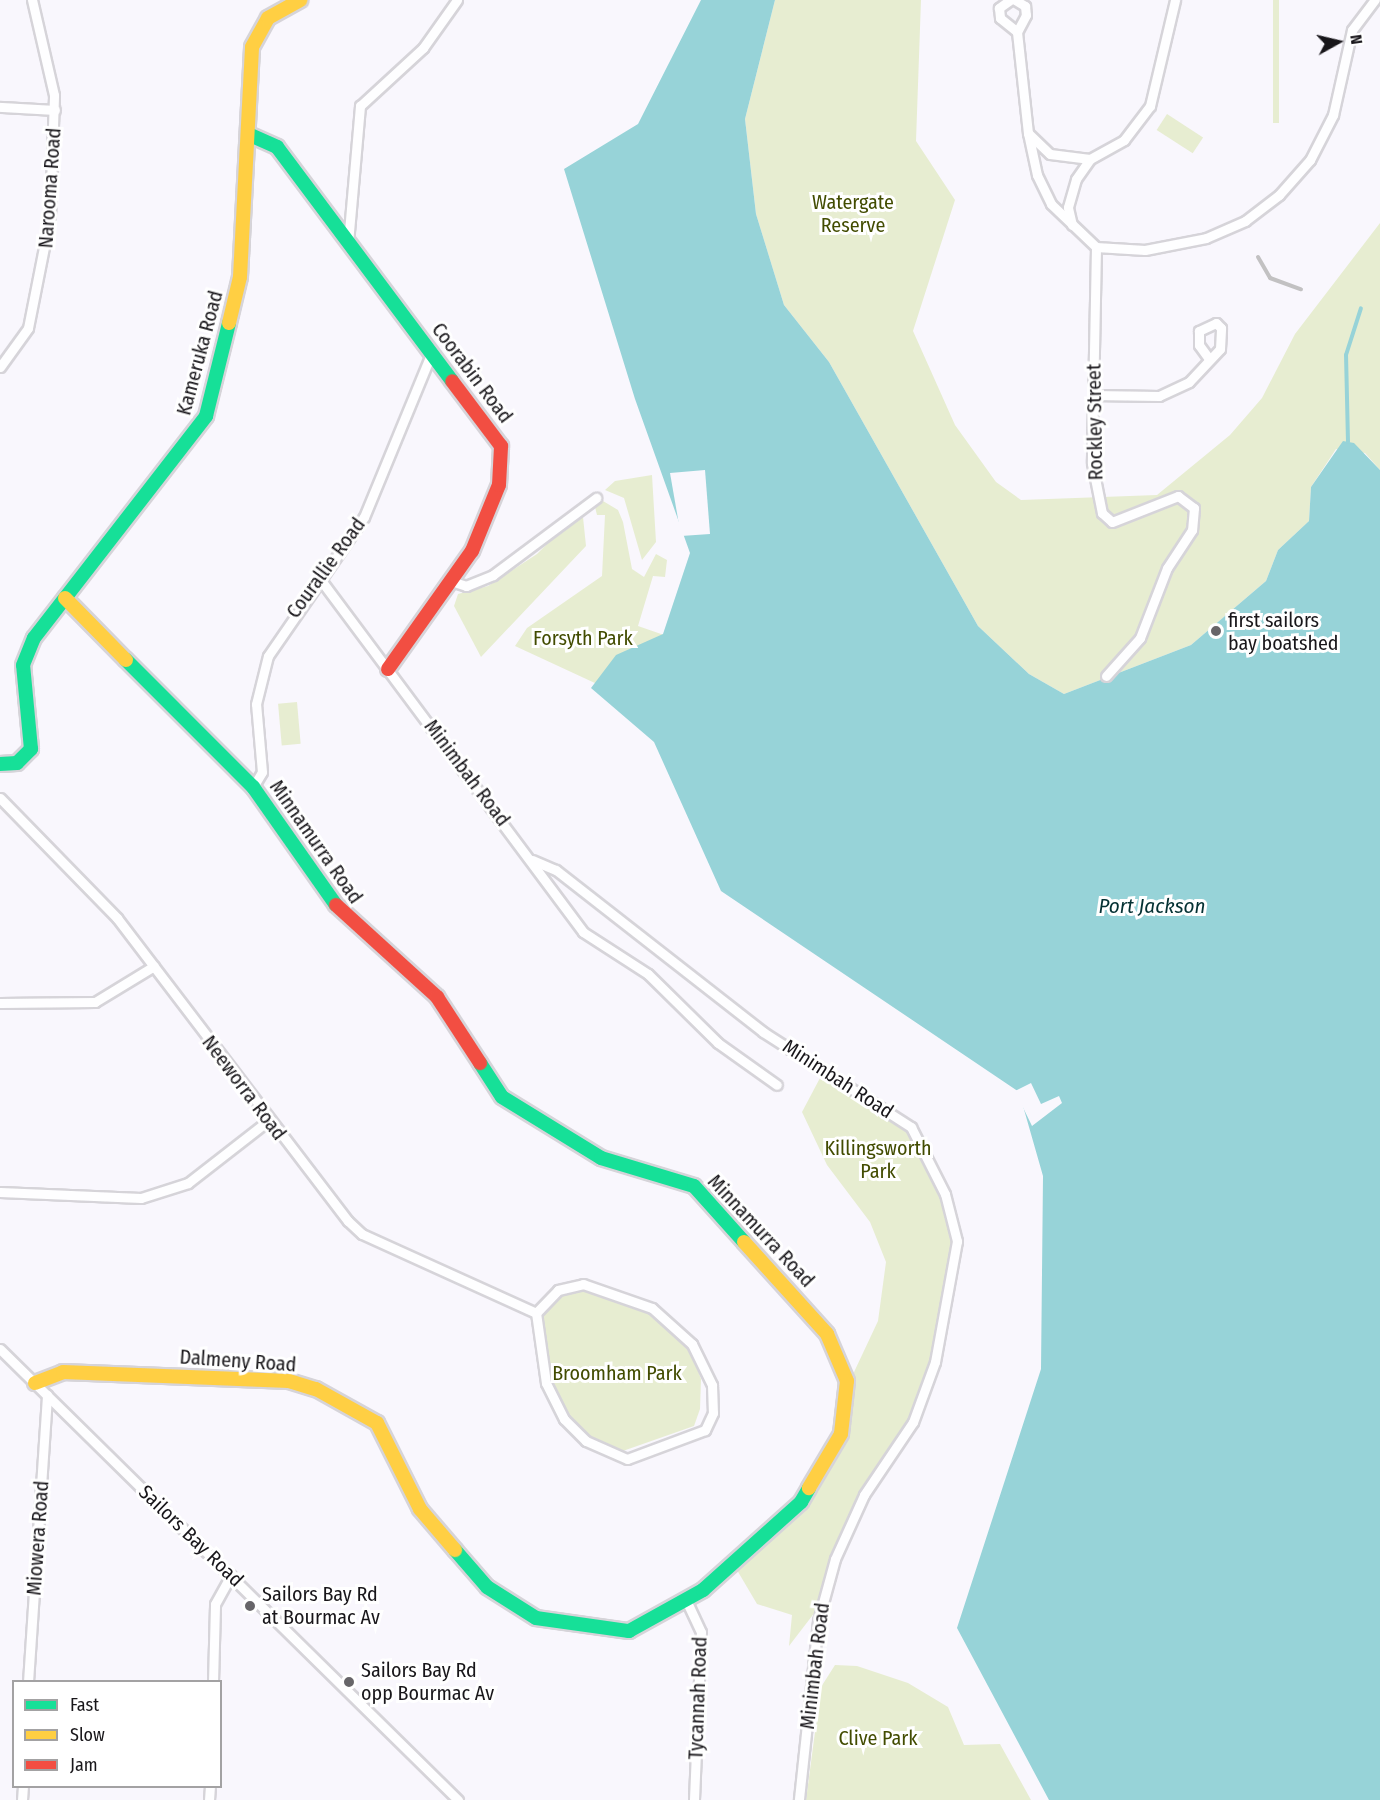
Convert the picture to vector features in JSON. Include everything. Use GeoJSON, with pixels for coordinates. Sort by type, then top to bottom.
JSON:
{"type":"FeatureCollection","features":[{"type":"Feature","properties":{"kind":"street","name":"Narooma Road"},"geometry":{"type":"LineString","coordinates":[[0,367],[28,328],[44,266],[55,110],[32,0]]}},
{"type":"Feature","properties":{"kind":"street","name":"Kameruka Road"},"geometry":{"type":"LineString","coordinates":[[0,764],[25,759],[31,749],[25,657],[65,598],[206,416],[240,278],[255,35],[268,18],[300,0]]}},
{"type":"Feature","properties":{"kind":"street"},"geometry":{"type":"LineString","coordinates":[[348,244],[360,106],[423,48],[457,0]]}},
{"type":"Feature","properties":{"kind":"street"},"geometry":{"type":"LineString","coordinates":[[1010,0],[999,8],[1000,18],[1017,32]]}},
{"type":"Feature","properties":{"kind":"street"},"geometry":{"type":"LineString","coordinates":[[1015,0],[1025,6],[1026,15],[1017,32],[1028,134],[1037,175],[1051,204],[1072,228],[1096,248],[1145,250],[1206,238],[1245,221],[1279,195],[1324,139],[1352,30],[1375,0]]}},
{"type":"Feature","properties":{"kind":"street"},"geometry":{"type":"LineString","coordinates":[[1072,228],[1070,196],[1090,159],[1124,140],[1150,106],[1175,0]]}},
{"type":"Feature","properties":{"kind":"street"},"geometry":{"type":"LineString","coordinates":[[0,107],[55,110]]}},
{"type":"Feature","properties":{"kind":"street","name":"Coorabin Road"},"geometry":{"type":"LineString","coordinates":[[248,134],[273,142],[348,244],[495,433],[502,454],[491,509],[454,582],[388,669]]}},
{"type":"Feature","properties":{"kind":"street"},"geometry":{"type":"LineString","coordinates":[[1028,134],[1050,153],[1090,159]]}},
{"type":"Feature","properties":{"kind":"street","name":"Rockley Street"},"geometry":{"type":"LineString","coordinates":[[1096,248],[1092,463],[1102,513],[1112,522],[1178,496],[1194,508],[1192,530],[1167,568],[1140,638],[1106,675]]}},
{"type":"Feature","properties":{"kind":"street","name":"Courallie Road"},"geometry":{"type":"LineString","coordinates":[[253,787],[262,772],[256,704],[268,656],[364,517],[432,352]]}},
{"type":"Feature","properties":{"kind":"street"},"geometry":{"type":"LineString","coordinates":[[1093,394],[1159,396],[1189,382],[1209,360]]}},
{"type":"Feature","properties":{"kind":"street"},"geometry":{"type":"LineString","coordinates":[[454,582],[466,586],[492,575],[596,498]]}},
{"type":"Feature","properties":{"kind":"street","name":"Minimbah Road"},"geometry":{"type":"LineString","coordinates":[[320,579],[532,860],[556,870],[763,1032],[910,1127],[945,1194],[957,1241],[935,1362],[913,1422],[864,1496],[835,1559],[818,1621],[799,1800]]}},
{"type":"Feature","properties":{"kind":"street","name":"Minnamurra Road"},"geometry":{"type":"LineString","coordinates":[[65,598],[253,787],[346,919],[436,997],[502,1097],[601,1158],[694,1186],[799,1298],[836,1348],[846,1370],[843,1419],[822,1473],[801,1502],[754,1547],[686,1600]]}},
{"type":"Feature","properties":{"kind":"street","name":"Neeworra Road"},"geometry":{"type":"LineString","coordinates":[[0,798],[111,911],[269,1120],[362,1234],[536,1313]]}},
{"type":"Feature","properties":{"kind":"street"},"geometry":{"type":"LineString","coordinates":[[532,860],[583,932],[648,974],[710,1036],[777,1085]]}},
{"type":"Feature","properties":{"kind":"street"},"geometry":{"type":"LineString","coordinates":[[0,1003],[95,1002],[154,966]]}},
{"type":"Feature","properties":{"kind":"street"},"geometry":{"type":"LineString","coordinates":[[0,1192],[141,1198],[188,1182],[269,1120]]}},
{"type":"Feature","properties":{"kind":"street"},"geometry":{"type":"LineString","coordinates":[[583,1284],[652,1308],[684,1336],[705,1365],[714,1401],[711,1423],[694,1437],[634,1459],[606,1453],[586,1441],[549,1396],[536,1313],[558,1290],[583,1284]]}},
{"type":"Feature","properties":{"kind":"street","name":"Sailors Bay Road"},"geometry":{"type":"LineString","coordinates":[[0,1349],[458,1800]]}},
{"type":"Feature","properties":{"kind":"street","name":"Dalmeny Road"},"geometry":{"type":"LineString","coordinates":[[35,1383],[52,1372],[301,1383],[377,1423],[440,1536],[487,1587],[529,1614],[629,1631],[686,1600]]}},
{"type":"Feature","properties":{"kind":"street","name":"Miowera Road"},"geometry":{"type":"LineString","coordinates":[[28,1680],[47,1395]]}},
{"type":"Feature","properties":{"kind":"street"},"geometry":{"type":"LineString","coordinates":[[213,1680],[215,1604],[231,1575]]}},
{"type":"Feature","properties":{"kind":"street","name":"Tycannah Road"},"geometry":{"type":"LineString","coordinates":[[686,1600],[698,1620],[701,1643],[694,1800]]}},
{"type":"Feature","properties":{"kind":"green space","name":"Watergate Reserve"},"geometry":{"type":"Polygon","coordinates":[[[775,0],[921,0],[916,141],[955,200],[913,331],[955,425],[996,482],[1021,500],[1157,495],[1230,435],[1262,398],[1295,334],[1380,223],[1380,470],[1365,453],[1336,449],[1311,487],[1309,521],[1278,550],[1266,581],[1191,645],[1064,694],[1029,674],[978,626],[829,362],[784,305],[756,214],[745,119],[775,0]]]}},
{"type":"Feature","properties":{"kind":"green space"},"geometry":{"type":"Polygon","coordinates":[[[1273,0],[1279,0],[1279,123],[1273,123],[1273,0]]]}},
{"type":"Feature","properties":{"kind":"green space"},"geometry":{"type":"Polygon","coordinates":[[[1167,114],[1203,137],[1193,153],[1157,130],[1167,114]]]}},
{"type":"Feature","properties":{"kind":"green space"},"geometry":{"type":"Polygon","coordinates":[[[652,475],[656,542],[642,560],[624,498],[605,490],[615,481],[652,475]]]}},
{"type":"Feature","properties":{"kind":"green space","name":"Forsyth Park"},"geometry":{"type":"Polygon","coordinates":[[[603,501],[618,510],[623,522],[632,569],[644,577],[656,554],[667,560],[665,577],[653,576],[638,626],[664,635],[597,684],[515,646],[527,628],[602,576],[605,515],[597,515],[595,507],[603,501]]]}},
{"type":"Feature","properties":{"kind":"green space"},"geometry":{"type":"Polygon","coordinates":[[[577,514],[583,517],[586,546],[481,657],[454,606],[458,594],[488,586],[537,554],[577,514]]]}},
{"type":"Feature","properties":{"kind":"green space"},"geometry":{"type":"Polygon","coordinates":[[[297,702],[301,744],[282,745],[278,704],[297,702]]]}},
{"type":"Feature","properties":{"kind":"green space","name":"Killingsworth Park"},"geometry":{"type":"Polygon","coordinates":[[[820,1078],[858,1092],[911,1127],[945,1194],[957,1241],[935,1362],[913,1422],[866,1483],[822,1603],[789,1646],[792,1615],[757,1604],[734,1565],[810,1488],[835,1450],[847,1387],[878,1321],[886,1262],[870,1222],[827,1165],[802,1112],[820,1078]]]}},
{"type":"Feature","properties":{"kind":"green space","name":"Broomham Park"},"geometry":{"type":"Polygon","coordinates":[[[581,1287],[625,1295],[666,1322],[690,1349],[701,1379],[700,1409],[694,1426],[620,1452],[569,1425],[549,1397],[541,1353],[542,1315],[558,1297],[581,1287]]]}},
{"type":"Feature","properties":{"kind":"green space","name":"Clive Park"},"geometry":{"type":"Polygon","coordinates":[[[835,1665],[857,1666],[908,1683],[948,1707],[964,1745],[1000,1744],[1031,1800],[806,1800],[821,1687],[835,1665]]]}},
{"type":"Feature","properties":{"kind":"water","name":"Port Jackson"},"geometry":{"type":"Polygon","coordinates":[[[701,0],[775,0],[745,119],[756,214],[784,305],[829,362],[978,626],[1029,674],[1064,694],[1191,645],[1266,581],[1278,550],[1309,521],[1311,487],[1343,441],[1354,443],[1380,470],[1380,1800],[1049,1800],[957,1628],[1041,1369],[1043,1176],[1019,1092],[721,891],[654,742],[591,688],[616,655],[663,634],[690,553],[635,399],[564,169],[638,124],[701,0]]]}},
{"type":"Feature","properties":{"kind":"pier"},"geometry":{"type":"Polygon","coordinates":[[[705,470],[710,534],[681,536],[670,473],[705,470]]]}},
{"type":"Feature","properties":{"kind":"pier"},"geometry":{"type":"Polygon","coordinates":[[[1031,1083],[1041,1104],[1059,1096],[1062,1103],[1032,1126],[1015,1091],[1031,1083]]]}},
{"type":"Feature","properties":{"kind":"waterway"},"geometry":{"type":"LineString","coordinates":[[1348,442],[1346,355],[1361,308]]}},
{"type":"Feature","properties":{"kind":"railway"},"geometry":{"type":"LineString","coordinates":[[1258,257],[1270,278],[1301,289]]}},
{"type":"Feature","properties":{"kind":"traffic: fast"},"geometry":{"type":"LineString","coordinates":[[248,134],[277,147],[452,381]]}},
{"type":"Feature","properties":{"kind":"traffic: fast"},"geometry":{"type":"LineString","coordinates":[[0,764],[17,763],[31,749],[23,665],[34,638],[206,416],[229,323]]}},
{"type":"Feature","properties":{"kind":"traffic: fast"},"geometry":{"type":"LineString","coordinates":[[126,660],[253,787],[336,905]]}},
{"type":"Feature","properties":{"kind":"traffic: fast"},"geometry":{"type":"LineString","coordinates":[[480,1063],[502,1097],[601,1158],[694,1186],[744,1242]]}},
{"type":"Feature","properties":{"kind":"traffic: fast"},"geometry":{"type":"LineString","coordinates":[[455,1550],[487,1587],[536,1618],[629,1631],[703,1590],[801,1502],[809,1488]]}},
{"type":"Feature","properties":{"kind":"traffic: slow"},"geometry":{"type":"LineString","coordinates":[[229,323],[240,277],[252,47],[268,18],[300,0]]}},
{"type":"Feature","properties":{"kind":"traffic: slow"},"geometry":{"type":"LineString","coordinates":[[65,598],[126,660]]}},
{"type":"Feature","properties":{"kind":"traffic: slow"},"geometry":{"type":"LineString","coordinates":[[744,1242],[827,1334],[847,1381],[841,1434],[809,1488]]}},
{"type":"Feature","properties":{"kind":"traffic: slow"},"geometry":{"type":"LineString","coordinates":[[35,1383],[63,1372],[289,1381],[316,1389],[377,1423],[420,1509],[455,1550]]}},
{"type":"Feature","properties":{"kind":"traffic: jam"},"geometry":{"type":"LineString","coordinates":[[388,669],[472,551],[499,485],[501,446],[452,381]]}},
{"type":"Feature","properties":{"kind":"traffic: jam"},"geometry":{"type":"LineString","coordinates":[[336,905],[437,997],[480,1063]]}},
{"type":"Feature","properties":{"kind":"place","name":"first sailors bay boatshed"},"geometry":{"type":"Point","coordinates":[1216,631]}},
{"type":"Feature","properties":{"kind":"place","name":"Sailors Bay Rd at Bourmac Av"},"geometry":{"type":"Point","coordinates":[250,1606]}},
{"type":"Feature","properties":{"kind":"place","name":"Sailors Bay Rd opp Bourmac Av"},"geometry":{"type":"Point","coordinates":[349,1682]}}]}
